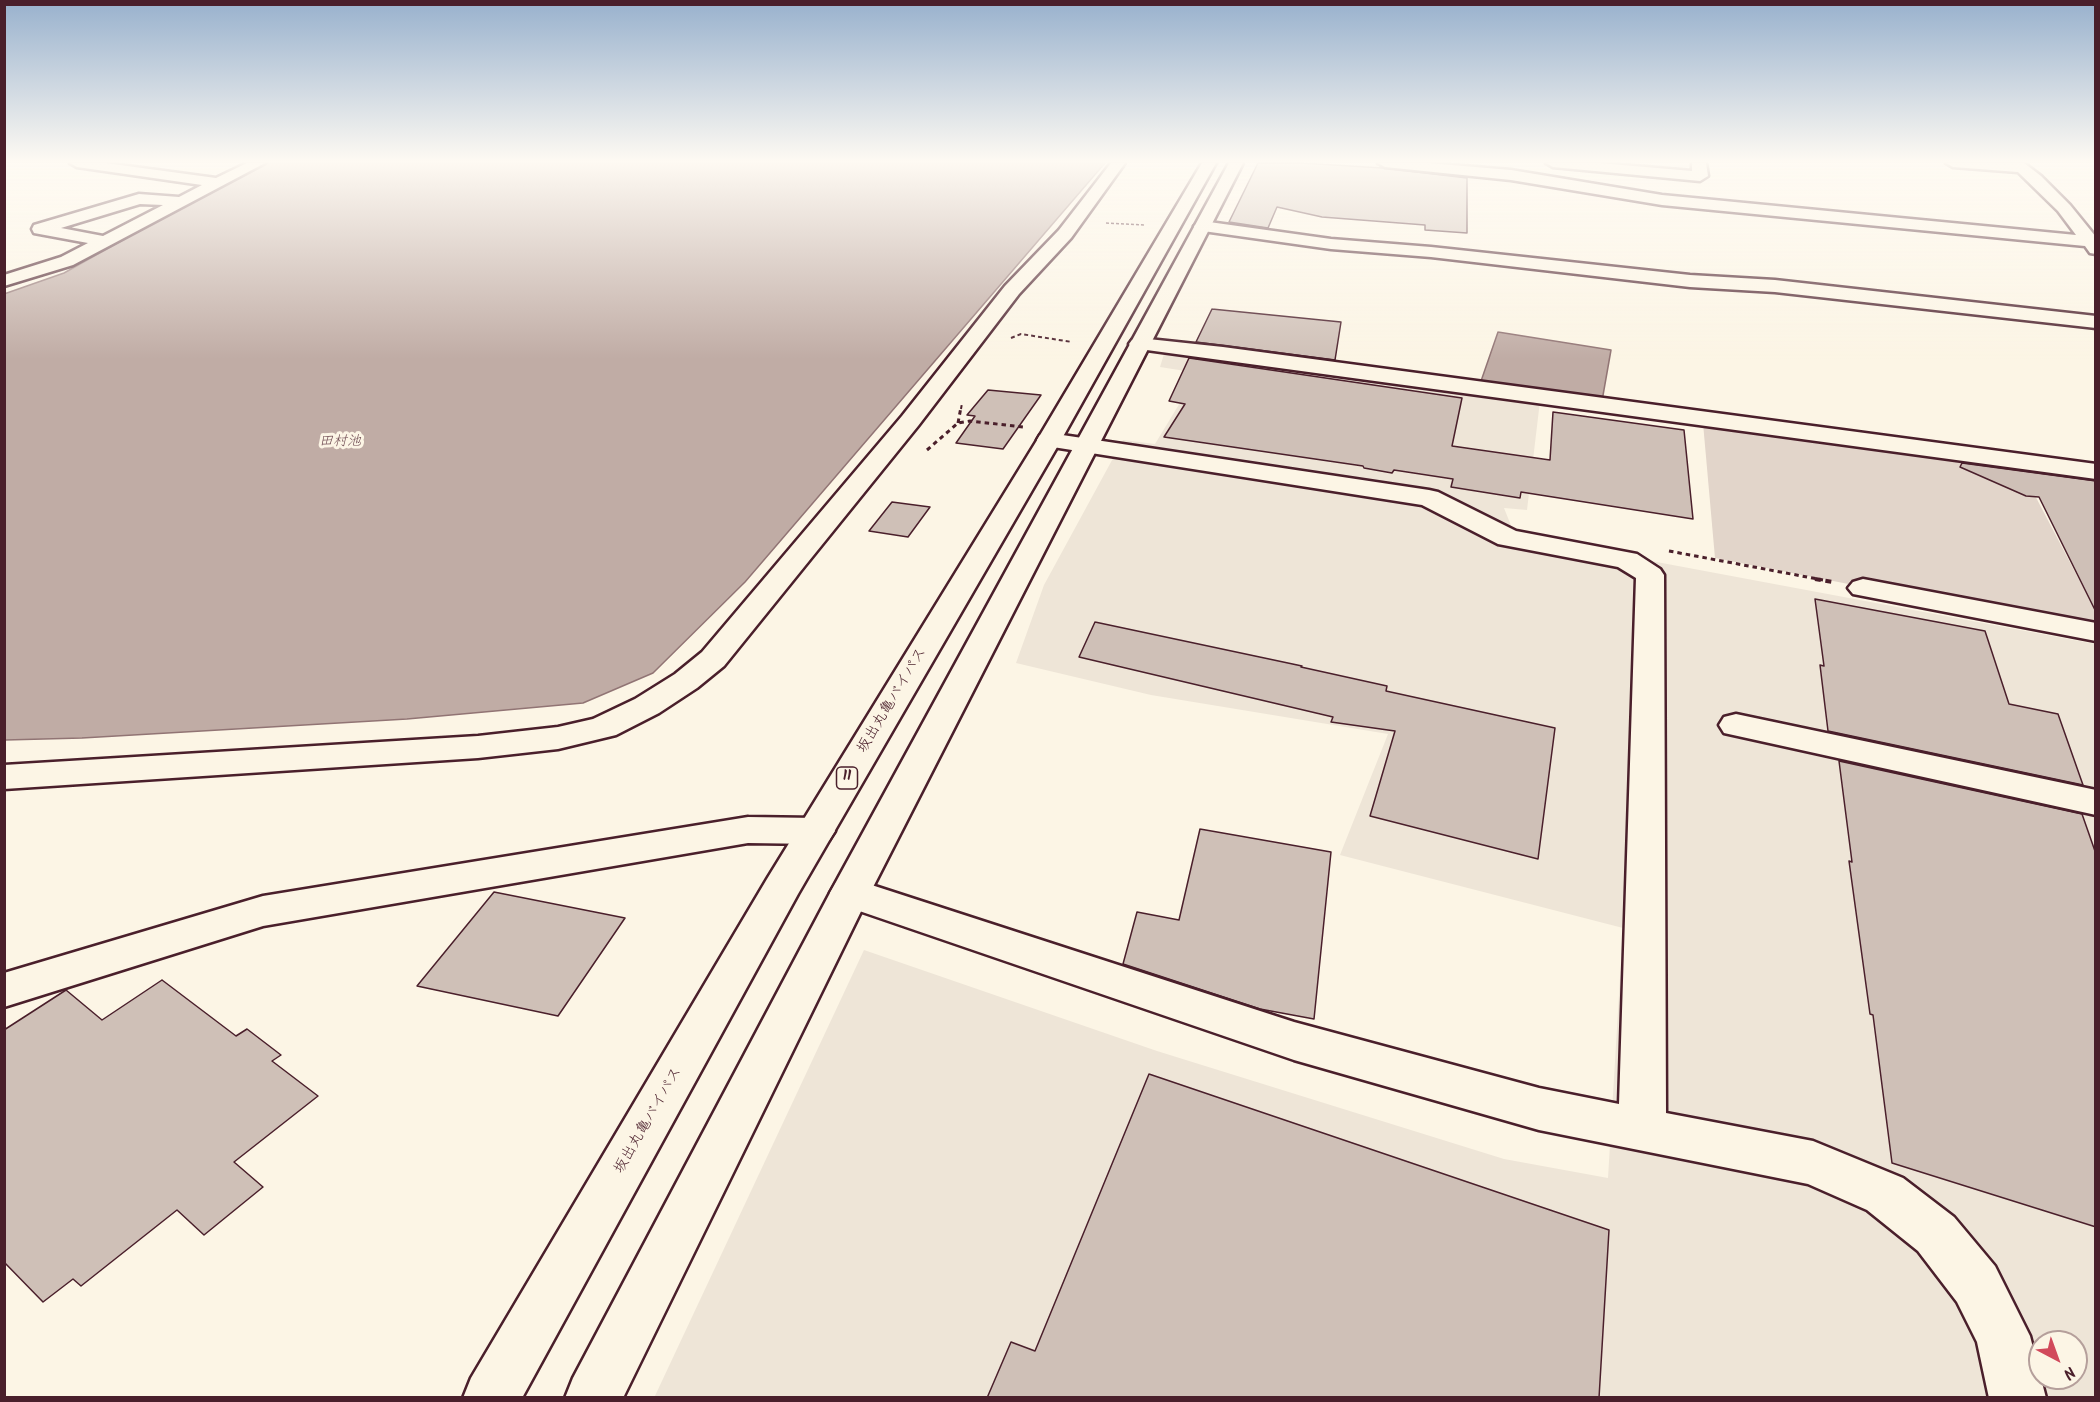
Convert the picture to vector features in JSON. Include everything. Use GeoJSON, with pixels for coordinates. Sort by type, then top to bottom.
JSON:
{"type":"FeatureCollection","features":[{"type":"Feature","properties":{"kind":"main road"},"geometry":{"type":"LineString","coordinates":[[42,228],[40,229],[105,241]]}},
{"type":"Feature","properties":{"kind":"main road"},"geometry":{"type":"LineString","coordinates":[[4,281],[67,261],[129,228]]}},
{"type":"Feature","properties":{"kind":"main road"},"geometry":{"type":"LineString","coordinates":[[4,777],[478,747],[558,738],[604,727],[648,706],[686,681],[713,659],[965,352],[1012,290],[1069,228]]}},
{"type":"Feature","properties":{"kind":"main road","name":"坂出丸亀バイパス"},"geometry":{"type":"LineString","coordinates":[[593,1398],[850,893],[1139,344],[1186,228]]}},
{"type":"Feature","properties":{"kind":"main road","name":"坂出丸亀バイパス"},"geometry":{"type":"LineString","coordinates":[[491,1398],[816,831],[1102,348],[1186,228]]}},
{"type":"Feature","properties":{"kind":"main road"},"geometry":{"type":"LineString","coordinates":[[1199,228],[1690,281],[1775,286],[2096,322]]}},
{"type":"Feature","properties":{"kind":"main road"},"geometry":{"type":"LineString","coordinates":[[1932,228],[2091,245]]}},
{"type":"Feature","properties":{"kind":"main road"},"geometry":{"type":"LineString","coordinates":[[2079,228],[2091,245]]}},
{"type":"Feature","properties":{"kind":"main road"},"geometry":{"type":"LineString","coordinates":[[4,291],[52,274],[67,261]]}},
{"type":"Feature","properties":{"kind":"main road"},"geometry":{"type":"LineString","coordinates":[[1139,344],[1223,353],[2096,472]]}},
{"type":"Feature","properties":{"kind":"main road"},"geometry":{"type":"LineString","coordinates":[[1051,435],[1086,444],[1429,498],[1508,538],[1627,560],[1650,575],[1642,1129]]}},
{"type":"Feature","properties":{"kind":"main road"},"geometry":{"type":"LineString","coordinates":[[1863,588],[2096,632]]}},
{"type":"Feature","properties":{"kind":"main road"},"geometry":{"type":"LineString","coordinates":[[1736,725],[2096,803]]}},
{"type":"Feature","properties":{"kind":"main road"},"geometry":{"type":"LineString","coordinates":[[4,990],[263,911],[748,830],[816,831]]}},
{"type":"Feature","properties":{"kind":"main road"},"geometry":{"type":"LineString","coordinates":[[850,893],[1294,1041],[1539,1109],[1813,1163],[1885,1194],[1936,1234],[1976,1284],[2003,1336],[2018,1398]]}},
{"type":"Feature","properties":{"kind":"path"},"geometry":{"type":"LineString","coordinates":[[1063,236],[1081,234],[1096,228]]}},
{"type":"Feature","properties":{"kind":"path"},"geometry":{"type":"LineString","coordinates":[[965,352],[1021,334],[1102,348]]}},
{"type":"Feature","properties":{"kind":"path"},"geometry":{"type":"LineString","coordinates":[[926,451],[958,423],[964,422],[1051,435]]}},
{"type":"Feature","properties":{"kind":"path"},"geometry":{"type":"LineString","coordinates":[[1669,551],[1863,588]]}},
{"type":"Feature","properties":{"kind":"shaded area"},"geometry":{"type":"Polygon","coordinates":[[[1164,354],[1196,354],[1540,401],[1527,510],[1504,508],[1514,533],[1523,537],[2095,644],[2095,1397],[654,1398],[864,950],[1157,1051],[1504,1159],[1608,1178],[1623,928],[1340,855],[1388,734],[1151,695],[1016,663],[1044,585],[1123,440],[1155,444],[1198,373],[1160,367],[1164,354]]]}},
{"type":"Feature","properties":{"kind":"shaded area"},"geometry":{"type":"Polygon","coordinates":[[[1703,423],[2019,465],[2095,610],[2095,632],[1715,558],[1703,423]]]}},
{"type":"Feature","properties":{"kind":"water","name":"田村池"},"geometry":{"type":"Polygon","coordinates":[[[143,228],[1049,228],[745,582],[653,673],[583,703],[407,719],[82,738],[5,740],[4,294],[64,273],[143,228]]]}},
{"type":"Feature","properties":{"kind":"water"},"geometry":{"type":"Polygon","coordinates":[[[1498,332],[1611,350],[1602,401],[1480,384],[1498,332]]]}},
{"type":"Feature","properties":{"kind":"building"},"geometry":{"type":"Polygon","coordinates":[[[1467,228],[1467,233],[1425,230],[1467,228]]]}},
{"type":"Feature","properties":{"kind":"building"},"geometry":{"type":"Polygon","coordinates":[[[1212,309],[1341,322],[1335,360],[1196,342],[1212,309]]]}},
{"type":"Feature","properties":{"kind":"building"},"geometry":{"type":"Polygon","coordinates":[[[1189,358],[1462,398],[1452,446],[1550,460],[1553,412],[1684,430],[1693,519],[1521,492],[1520,498],[1451,487],[1453,479],[1394,470],[1392,473],[1363,466],[1164,437],[1185,404],[1169,401],[1189,358]]]}},
{"type":"Feature","properties":{"kind":"building"},"geometry":{"type":"Polygon","coordinates":[[[988,390],[1041,395],[1003,449],[956,443],[975,416],[967,415],[988,390]]]}},
{"type":"Feature","properties":{"kind":"building"},"geometry":{"type":"Polygon","coordinates":[[[1962,463],[2096,481],[2096,612],[2039,497],[2026,496],[1960,467],[1962,463]]]}},
{"type":"Feature","properties":{"kind":"building"},"geometry":{"type":"Polygon","coordinates":[[[892,502],[930,507],[908,537],[869,531],[892,502]]]}},
{"type":"Feature","properties":{"kind":"building"},"geometry":{"type":"Polygon","coordinates":[[[1815,599],[1985,631],[2009,704],[2058,714],[2083,785],[1828,731],[1820,665],[1824,666],[1815,599]]]}},
{"type":"Feature","properties":{"kind":"building"},"geometry":{"type":"Polygon","coordinates":[[[1095,622],[1302,666],[1387,686],[1386,691],[1555,728],[1538,859],[1370,816],[1395,731],[1331,722],[1333,717],[1079,657],[1095,622]]]}},
{"type":"Feature","properties":{"kind":"building"},"geometry":{"type":"Polygon","coordinates":[[[1839,761],[2082,814],[2096,854],[2096,1227],[1892,1163],[1873,1015],[1870,1014],[1849,861],[1852,862],[1839,761]]]}},
{"type":"Feature","properties":{"kind":"building"},"geometry":{"type":"Polygon","coordinates":[[[1200,829],[1331,852],[1314,1019],[1260,1009],[1123,964],[1137,912],[1179,920],[1200,829]]]}},
{"type":"Feature","properties":{"kind":"building"},"geometry":{"type":"Polygon","coordinates":[[[494,892],[625,918],[558,1016],[417,986],[494,892]]]}},
{"type":"Feature","properties":{"kind":"building"},"geometry":{"type":"Polygon","coordinates":[[[162,980],[236,1036],[247,1029],[281,1055],[272,1061],[318,1096],[234,1162],[263,1187],[204,1235],[177,1210],[81,1286],[73,1279],[43,1302],[4,1262],[4,1030],[66,990],[102,1020],[162,980]]]}},
{"type":"Feature","properties":{"kind":"building"},"geometry":{"type":"Polygon","coordinates":[[[1149,1074],[1609,1230],[1599,1398],[987,1398],[1011,1342],[1035,1351],[1149,1074]]]}}]}
